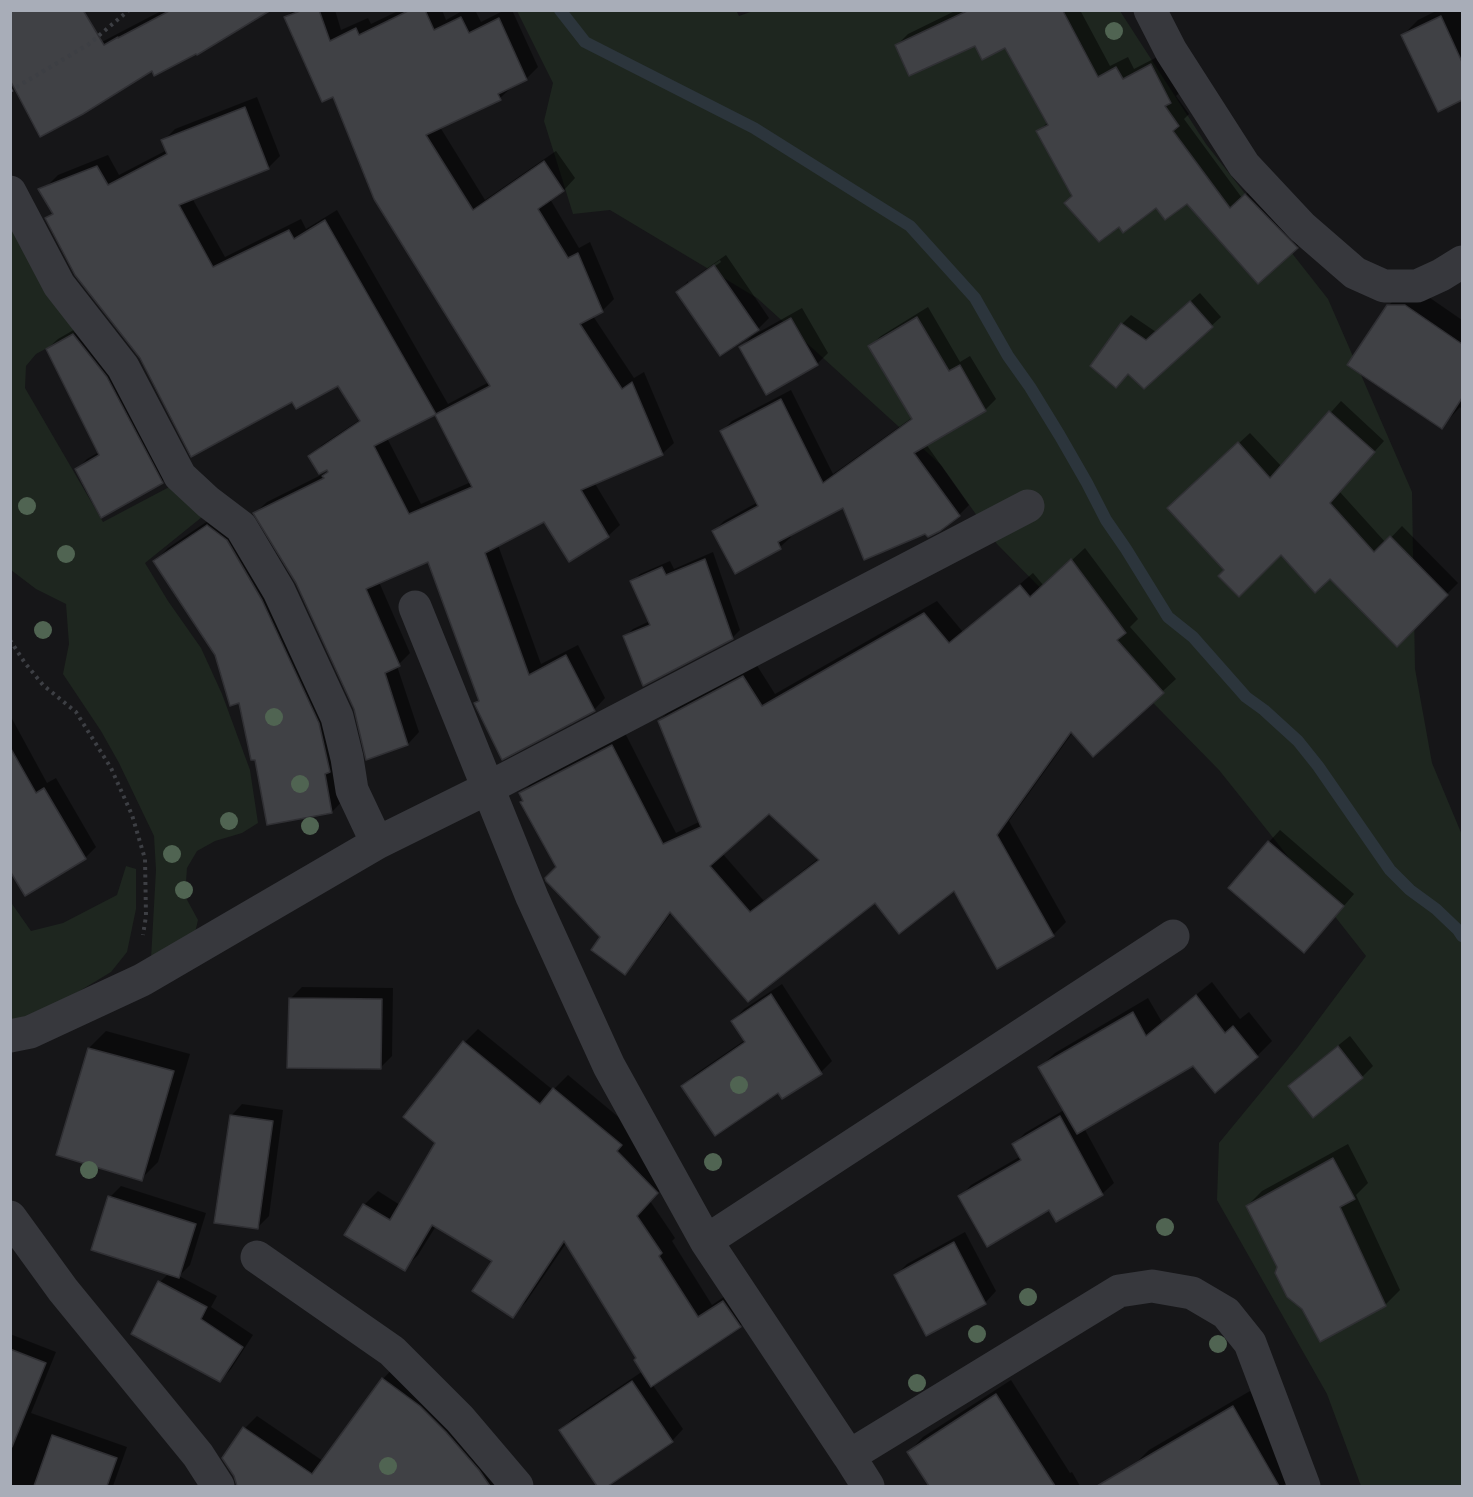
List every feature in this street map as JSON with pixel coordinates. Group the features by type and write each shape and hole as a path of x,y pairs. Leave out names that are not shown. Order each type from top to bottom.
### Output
{"street":[{"path":"1150,10 1171,51 1244,165 1302,227 1355,273 1384,286 1416,285 1441,275 1462,262"},
{"path":"10,192 59,285 123,368 180,476 208,502 241,526 279,591 338,717 352,790 377,843"},
{"path":"10,1036 30,1032 142,980 377,843 488,788 1028,506"},
{"path":"415,607 532,897 609,1066 706,1241 868,1486"},
{"path":"706,1241 1173,936"},
{"path":"10,1217 63,1290 198,1455 218,1486"},
{"path":"257,1257 392,1352 460,1419 517,1486"},
{"path":"849,1456 1119,1291 1152,1286 1192,1293 1226,1313 1250,1343 1304,1486"}],"path":[{"path":"10,91 89,44 129,10"},
{"path":"10,640 43,685 76,712 111,768 132,815 145,859 146,916 139,966 142,980"}],"shaded area":[{"path":"736,10 739,16 756,10 1120,11 1206,144 1328,299 1412,492 1415,669 1432,763 1462,835 1462,1486 1361,1486 1327,1394 1217,1200 1219,1143 1298,1047 1366,956 1219,770 997,544 941,465 757,298 610,210 573,214 544,121 553,83 517,11"},
{"path":"10,221 86,327 36,354 26,366 25,388 103,522 173,485 202,517 145,563 201,648 222,694 250,770 258,823 242,833 215,841 197,851 187,868 185,896 198,920 187,967 151,959 156,870 154,836 119,763 101,731 63,674 69,644 66,604 36,589 11,570"},
{"path":"126,866 136,869 136,909 127,952 111,972 10,1031 10,901 31,931 63,923 117,895"}],"building":[{"path":"10,10 83,10 104,45 171,10 271,10 197,55 154,76 152,71 83,114 40,137 10,80"},
{"path":"303,10 319,10 330,41 356,28 359,35 410,10 425,10 434,30 461,17 469,33 499,18 527,80 498,94 501,100 426,135 473,210 544,161 564,191 538,209 568,258 578,253 603,312 580,324 622,389 632,382 663,455 581,490 609,537 569,562 544,522 485,553 529,675 566,655 595,711 502,760 474,703 479,701 428,562 366,589 400,666 385,673 408,745 366,760 354,709 296,583 253,513 324,478 322,476 328,472 327,470 319,474 308,456 360,421 338,386 296,409 292,402 191,457 140,358 75,275 45,218 53,214 38,189 97,166 108,185 167,154 161,140 245,107 269,169 179,205 213,267 289,230 294,239 325,220 436,414 490,386 374,199 333,97 322,102 284,17","holes":["435,415 472,487 409,514 374,446"]},
{"path":"969,10 1063,11 1098,77 1116,67 1123,79 1151,64 1171,103 1165,106 1179,126 1173,131 1230,208 1245,194 1298,248 1258,284 1187,204 1165,220 1156,208 1123,233 1119,227 1099,242 1064,203 1072,196 1036,131 1048,125 1005,48 982,60 975,46 909,76 895,45"},
{"path":"1441,16 1462,62 1462,100 1438,112 1401,35"},
{"path":"714,265 759,330 720,356 676,292"},
{"path":"1190,301 1213,327 1144,389 1128,374 1116,388 1090,366 1121,323 1146,340"},
{"path":"1387,305 1405,305 1462,344 1462,398 1442,429 1347,365"},
{"path":"917,317 949,371 960,365 986,411 914,453 960,516 928,537 925,534 864,560 843,508 778,542 781,549 735,574 712,531 758,506 720,431 781,399 823,483 912,419 868,346"},
{"path":"791,318 818,365 766,395 739,347"},
{"path":"73,334 107,377 163,483 101,518 75,469 99,455 46,349"},
{"path":"1329,411 1375,452 1330,503 1374,552 1390,536 1448,595 1397,647 1330,579 1315,593 1281,555 1239,597 1218,576 1224,570 1167,508 1238,442 1270,478"},
{"path":"207,525 227,540 262,600 319,723 330,772 325,774 332,813 267,825 255,760 251,760 239,703 230,706 215,655 153,561"},
{"path":"705,559 733,639 643,686 623,636 650,625 630,581 662,567 666,575"},
{"path":"1071,559 1126,633 1117,640 1164,693 1093,757 1071,732 997,835 1054,936 997,969 954,891 899,934 875,903 748,1002 670,912 625,975 591,950 600,937 546,881 545,878 556,867 520,802 523,801 519,793 612,745 663,844 701,827 658,721 743,676 762,706 924,613 949,643 1020,585 1030,597","holes":["769,814 819,860 750,912 710,866"]},
{"path":"10,747 36,793 44,788 86,859 25,896 10,871"},
{"path":"1268,841 1344,906 1304,953 1228,888"},
{"path":"771,994 822,1074 782,1099 778,1093 715,1136 681,1086 745,1042 731,1021"},
{"path":"1196,995 1225,1033 1233,1026 1258,1057 1215,1093 1193,1066 1077,1134 1038,1067 1133,1012 1146,1036"},
{"path":"289,998 382,999 381,1069 287,1068"},
{"path":"463,1041 540,1104 553,1088 622,1145 617,1151 658,1193 637,1216 662,1253 659,1256 698,1317 723,1301 741,1327 651,1387 634,1360 636,1358 564,1241 513,1318 472,1291 492,1261 432,1225 405,1271 344,1235 363,1204 390,1220 435,1143 403,1117"},
{"path":"1338,1046 1363,1078 1313,1118 1288,1086"},
{"path":"88,1048 174,1071 142,1181 56,1155"},
{"path":"230,1115 273,1121 258,1229 214,1223"},
{"path":"1060,1116 1103,1195 1056,1222 1049,1210 987,1247 958,1196 1021,1160 1012,1144"},
{"path":"1333,1158 1355,1199 1340,1207 1386,1306 1320,1342 1302,1309 1287,1297 1275,1273 1277,1267 1246,1206"},
{"path":"108,1196 196,1224 179,1278 91,1250"},
{"path":"954,1242 986,1304 926,1336 894,1275"},
{"path":"158,1281 207,1307 201,1319 243,1347 220,1382 131,1334"},
{"path":"10,1349 46,1363 12,1447 10,1447"},
{"path":"382,1378 420,1406 446,1432 490,1486 237,1486 234,1476 222,1458 243,1427 312,1474"},
{"path":"632,1381 673,1442 608,1486 597,1486 559,1430"},
{"path":"996,1394 1055,1486 929,1486 907,1452"},
{"path":"1233,1406 1279,1486 1097,1486"},
{"path":"52,1435 117,1458 107,1486 34,1486"}],"waterway":[{"path":"560,10 585,42 754,128 910,226 975,298 1008,356 1060,436 1106,520 1168,617 1193,637 1246,697 1298,741 1390,870 1410,890 1436,909 1462,936"}]}
